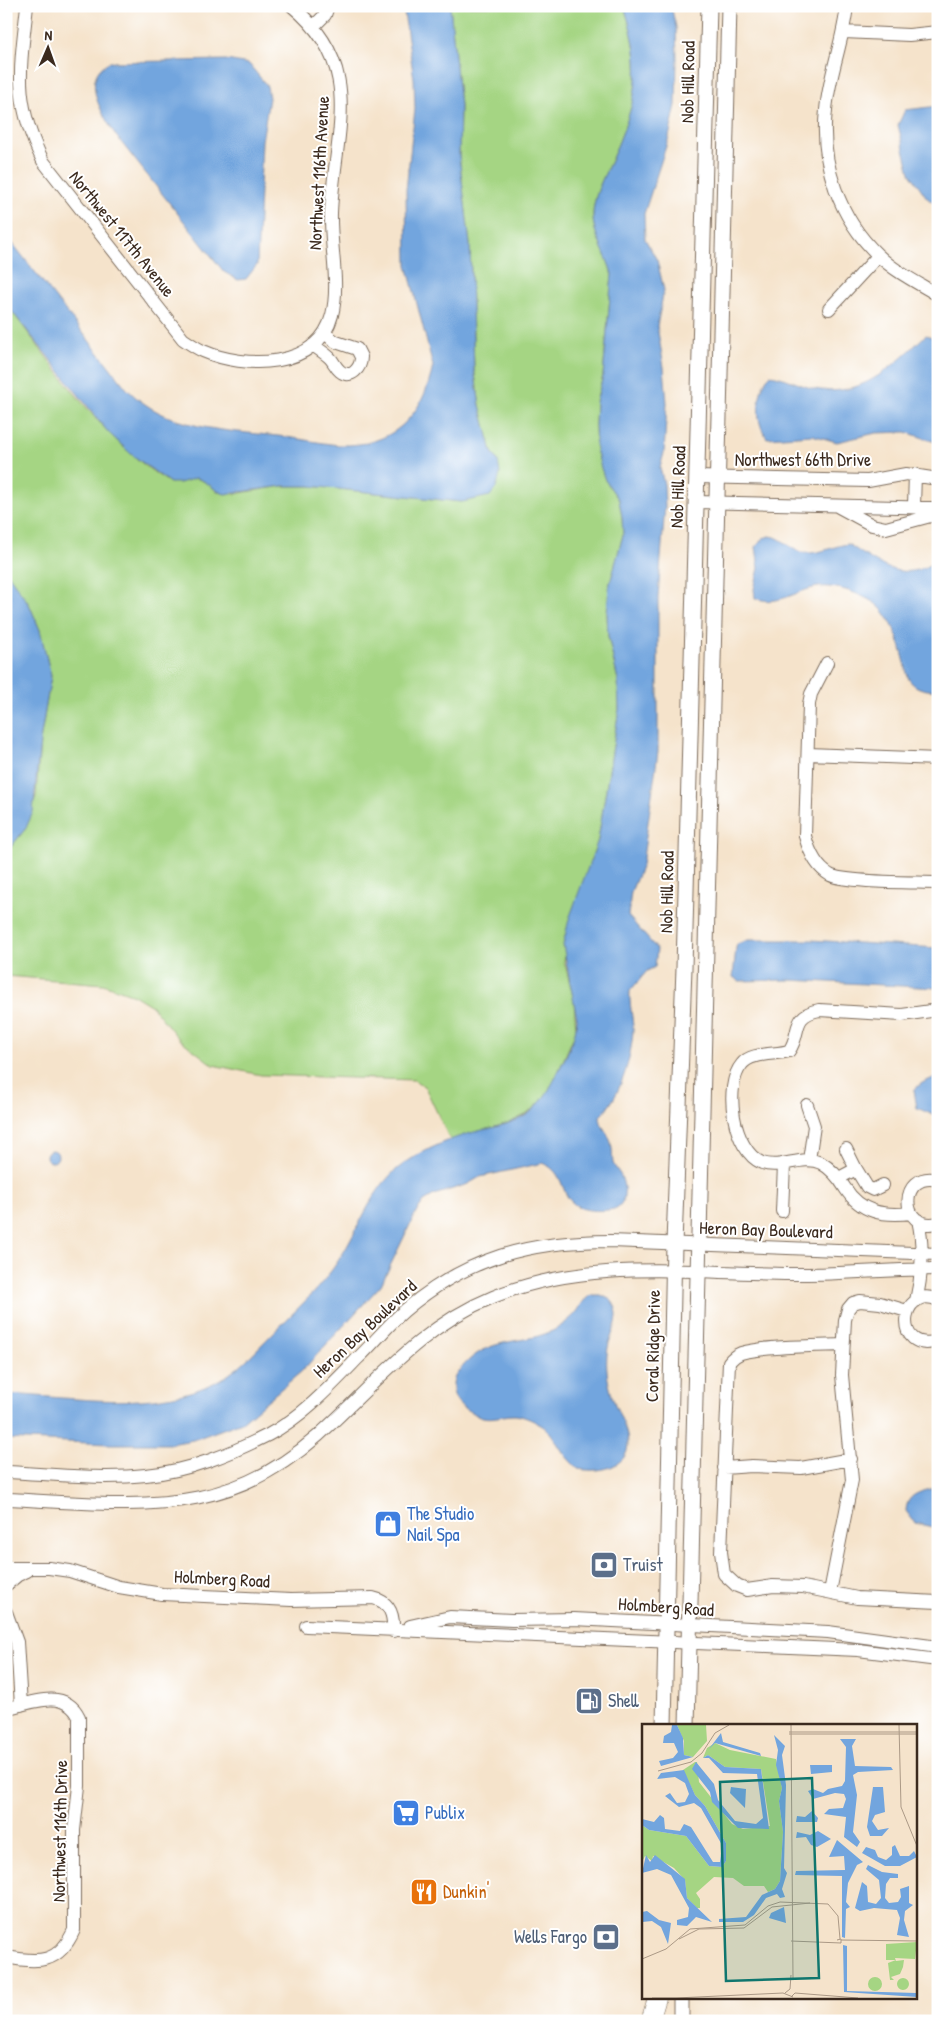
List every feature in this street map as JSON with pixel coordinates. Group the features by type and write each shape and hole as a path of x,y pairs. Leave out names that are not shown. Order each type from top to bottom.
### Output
{"highway":[{"path":"650,2021 656,2000"}],"main road":[{"name":"Nob Hill Road","path":"684,968 709,6"},
{"path":"687,1724 729,6"},
{"name":"Coral Ridge Drive","path":"664,1724 674,1244 684,968"},
{"path":"656,2021 657,2000"},
{"path":"681,2000 681,2021"}],"street":[{"name":"Northwest 117th Avenue","path":"27,6 20,76 22,105 30,134 43,161 61,186 183,339 202,350 222,357 270,362 287,359 307,350 319,339"},
{"name":"Northwest 116th Avenue","path":"292,6 313,27 335,62 341,86 342,110 333,174 331,216 335,296 332,316 319,339"},
{"path":"313,27 325,15 328,6"},
{"path":"847,6 844,32 826,110 825,135 828,165 835,190 848,215 878,256 938,295"},
{"path":"844,32 909,35 938,32"},
{"path":"829,308 878,256"},
{"path":"914,506 915,474"},
{"name":"Northwest 66th Drive","path":"697,477 835,482 868,481 889,475 915,474 938,479"},
{"path":"834,505 835,482"},
{"path":"696,502 938,508"},
{"path":"834,505 872,525 886,528 938,514"},
{"path":"827,663 811,694 805,836 815,861 822,869 840,879 938,883"},
{"path":"808,754 938,759"},
{"path":"938,1010 902,1015 819,1010 809,1012 803,1016 796,1026 793,1045 789,1051 751,1057 742,1063 737,1072 733,1110 736,1127 750,1155 766,1164 784,1165 809,1160 822,1164 839,1178 860,1206 873,1212 915,1217 929,1224 938,1223"},
{"path":"807,1105 814,1126 809,1160"},
{"path":"846,1149 868,1187 873,1190 883,1186"},
{"path":"782,1211 784,1165"},
{"path":"839,1178 856,1169"},
{"path":"916,1301 921,1253 915,1217 908,1199 913,1186 925,1179 938,1180"},
{"name":"Heron Bay Boulevard","path":"6,1472 111,1477 147,1475 204,1463 270,1434 304,1410 333,1384 404,1311 444,1280 480,1263 521,1249 568,1241 938,1254"},
{"path":"6,1499 163,1504 224,1492 254,1480 288,1461 311,1444 401,1356 426,1335 463,1311 493,1296 572,1275 611,1271 795,1274 920,1269 938,1270"},
{"path":"938,1300 928,1298 916,1301 907,1311 906,1327 915,1340 930,1344 938,1341"},
{"path":"830,1592 839,1537 849,1498 851,1459 844,1407 843,1346 848,1309 853,1303 860,1301 880,1303 907,1311"},
{"path":"843,1346 756,1351 740,1353 732,1358 728,1372 721,1565 730,1581 747,1590 789,1586 857,1598 938,1602"},
{"path":"724,1468 752,1466 802,1468 851,1459"},
{"name":"Holmberg Road","path":"6,1568 29,1570 49,1568 70,1571 119,1587 162,1594 291,1600 373,1598 380,1600 390,1607 394,1620 393,1631"},
{"name":"Holmberg Road","path":"6,1585 18,1575 29,1570"},
{"path":"6,1612 17,1642 12,1663 21,1705"},
{"name":"Holmberg Road","path":"393,1631 450,1617 520,1620 574,1618 689,1626 828,1632 938,1647"},
{"path":"306,1626 393,1631"},
{"name":"Holmberg Road","path":"393,1631 427,1630 666,1643 858,1650 938,1660"},
{"name":"Northwest 116th Drive","path":"6,1709 59,1699 74,1707 79,1717 79,1786 74,1830 76,1912 74,1930 69,1943 59,1953 46,1960 33,1962 6,1957"}],"green space":[{"path":"450,6 624,6 635,50 636,85 627,120 599,188 593,209 595,231 612,274 603,376 596,402 596,449 605,480 619,500 623,535 609,587 607,614 608,636 618,680 619,709 598,840 564,960 574,1000 576,1031 553,1084 541,1102 527,1114 509,1123 450,1140 425,1087 414,1080 261,1075 213,1065 178,1038 152,1006 134,995 103,984 6,976 6,853 26,828 36,796 40,741 51,676 40,630 29,604 6,571 6,304 61,377 101,424 146,466 170,483 196,478 210,484 217,492 234,494 283,486 310,486 461,502 498,461 492,452 480,405 474,369 470,244 459,156 460,106"}],"water":[{"path":"403,6 450,6 460,106 459,156 470,244 474,369 480,405 492,452 498,461 500,474 496,488 490,496 462,502 310,486 283,486 225,494 196,478 180,483 170,483 131,454 108,432 6,304 6,235 127,389 143,403 160,413 197,426 339,445 375,441 389,434 413,414 422,400 433,366 407,265 406,190 415,109 414,79"},
{"path":"624,6 671,6 676,27 677,58 676,105 669,137 644,214 645,239 657,260 664,290 657,326 664,367 667,403 664,453 660,468 664,484 665,506 658,597 658,752 642,865 631,892 628,916 657,949 655,967 647,971 630,991 633,1030 630,1052 619,1088 600,1116 601,1123 611,1143 613,1163 623,1182 623,1199 618,1207 613,1209 588,1210 580,1208 567,1197 556,1173 543,1163 480,1177 468,1184 434,1195 424,1201 416,1212 381,1285 302,1371 242,1422 193,1440 170,1444 108,1444 6,1439 6,1394 86,1400 142,1400 169,1397 194,1391 226,1376 240,1366 325,1279 347,1247 379,1189 397,1169 439,1144 467,1134 506,1124 528,1114 547,1093 569,1050 577,1019 563,945 569,919 598,840 619,709 618,680 608,636 607,614 609,587 623,535 622,517 619,500 605,480 601,468 596,449 595,425 596,402 603,376 612,274 595,231 593,209 602,181 627,120 636,85 635,50"},
{"path":"226,60 249,64 267,86 269,98 262,141 257,265 246,279 238,280 224,272 117,137 100,108 94,87 96,77 101,69 110,62"},
{"path":"938,106 938,206 927,198 910,173 898,125 905,110"},
{"path":"926,335 938,339 938,443 906,432 876,433 837,442 812,435 767,438 760,423 759,404 761,391 770,375 821,390 852,388 880,375"},
{"path":"770,536 805,553 848,544 880,564 901,571 913,571 938,560 938,691 919,688 910,681 901,647 890,621 880,607 873,602 847,590 832,587 818,587 780,599 764,600 755,598 754,589 759,568 756,547 763,538"},
{"path":"6,571 29,604 40,630 51,676 40,741 33,812 26,828 6,853"},
{"path":"748,940 811,940 938,948 938,988 790,980 739,981 733,977 736,948 737,944"},
{"path":"938,1076 938,1117 917,1108 914,1090 922,1083"},
{"path":"50,1150 54,1150 58,1156 54,1162 50,1162 46,1158 46,1154"},
{"path":"592,1295 601,1295 611,1300 615,1305 617,1316 609,1343 607,1373 612,1396 623,1423 628,1442 623,1458 615,1465 592,1470 578,1469 564,1454 549,1432 534,1421 514,1415 486,1418 467,1410 456,1400 453,1385 458,1373 473,1356 494,1345 553,1331 573,1316 584,1301"},
{"path":"938,1487 938,1528 915,1523 906,1511 909,1500 916,1494"}],"place":[{"name":"The Studio Nail Spa","path":"388,1524"},
{"name":"Truist","path":"604,1565"},
{"name":"Shell","path":"589,1701"},
{"name":"Publix","path":"406,1813"},
{"name":"Dunkin'","path":"424,1892"},
{"name":"Wells Fargo","path":"606,1937"}]}
